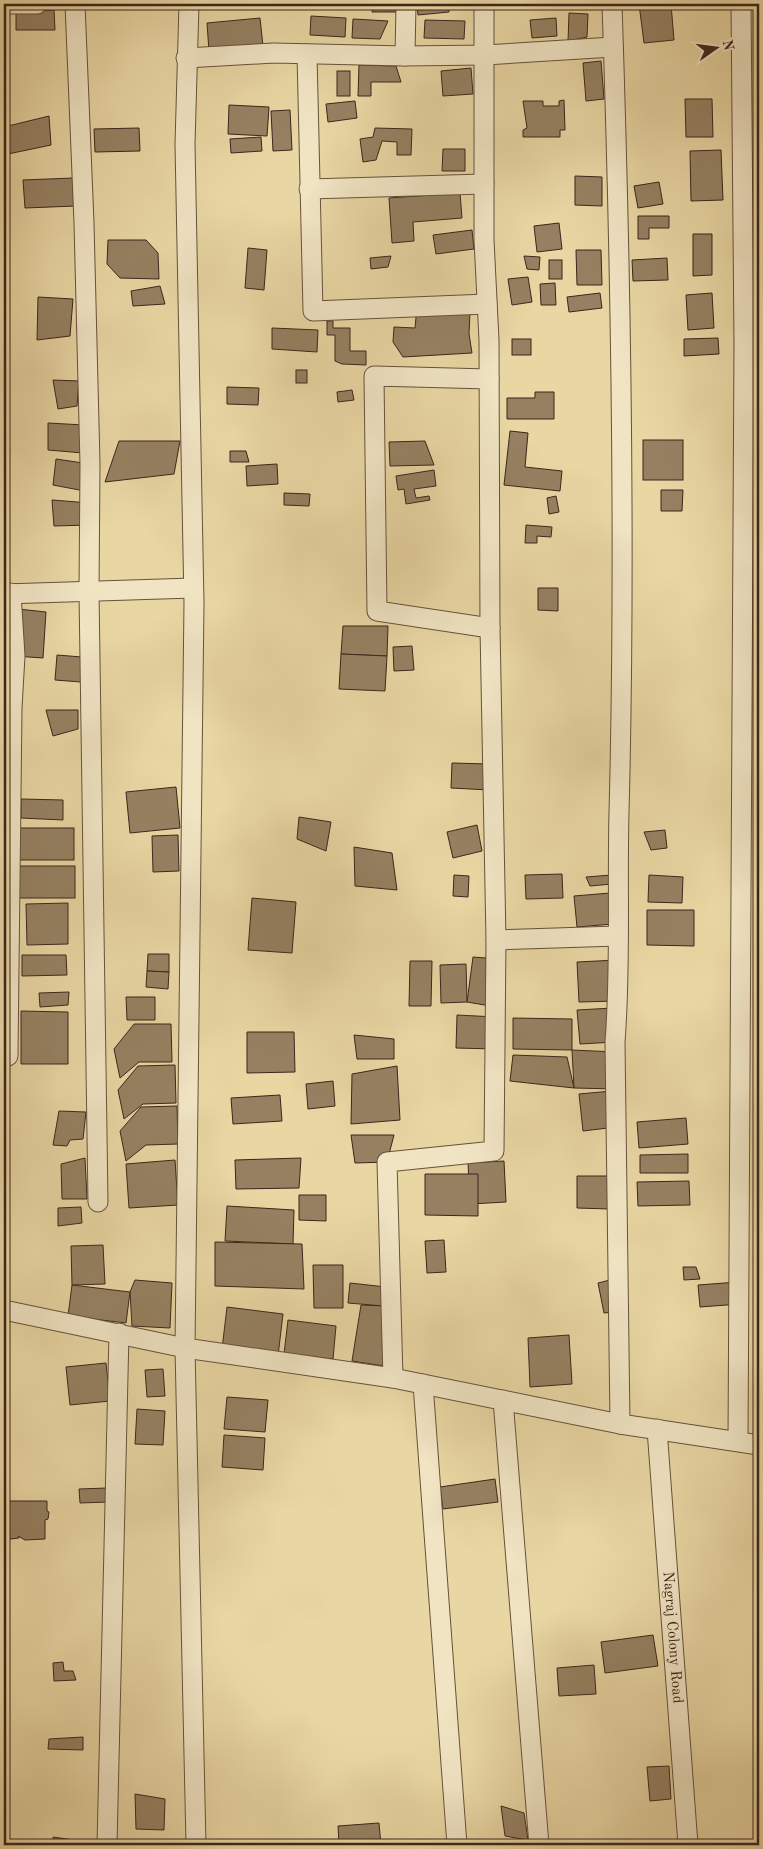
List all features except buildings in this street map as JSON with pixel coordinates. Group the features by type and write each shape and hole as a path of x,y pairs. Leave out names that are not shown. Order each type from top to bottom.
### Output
{"street":[{"path":"4,8 37,4"},
{"path":"75,4 84,223 90,464 89,592 98,1202"},
{"path":"189,4 185,144 193,588 185,1348 196,1845"},
{"path":"405,56 406,4"},
{"path":"393,1378 387,1162 494,1151 496,940 490,628 489,379 484,184 484,4"},
{"path":"612,4 624,623 616,1127 620,1424"},
{"path":"738,1442 744,344 741,4"},
{"path":"186,58 274,53 405,56 485,55 614,47"},
{"path":"307,54 309,189 314,311 487,304"},
{"path":"309,189 484,184"},
{"path":"489,379 374,376 377,611 490,628"},
{"path":"8,1056 12,708 15,656 7,594 193,588"},
{"path":"496,940 618,936"},
{"path":"4,1310 185,1348 393,1378 620,1424 759,1445"},
{"path":"107,1845 119,1333"},
{"path":"423,1384 457,1845"},
{"path":"503,1400 539,1845"},
{"name":"Nagraj Colony Road","path":"657,1429 688,1845"}]}
